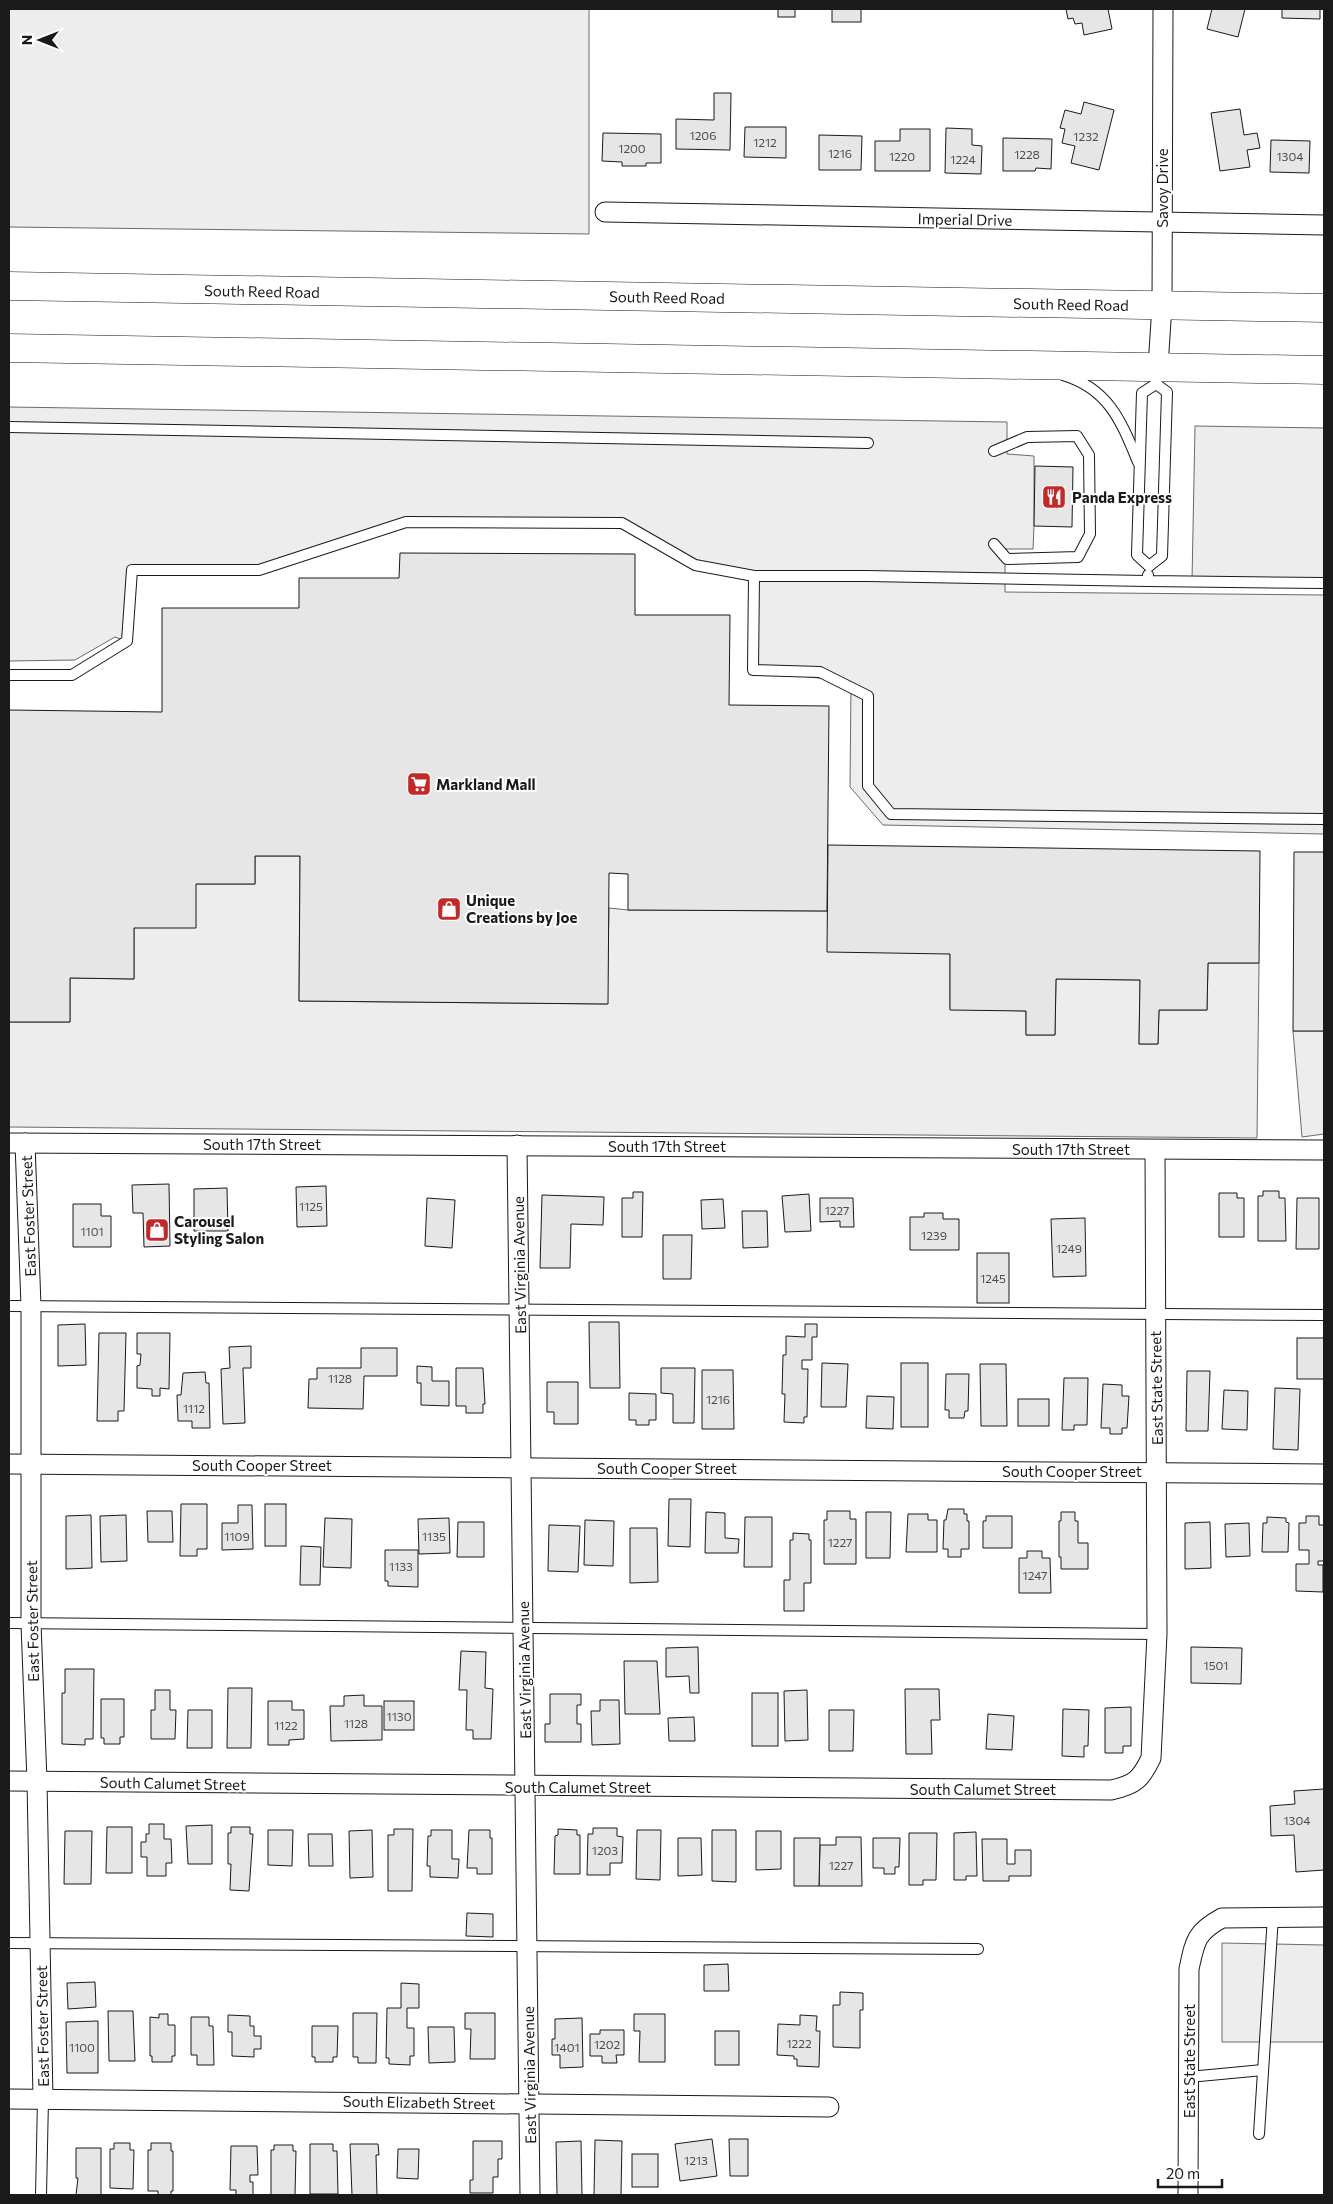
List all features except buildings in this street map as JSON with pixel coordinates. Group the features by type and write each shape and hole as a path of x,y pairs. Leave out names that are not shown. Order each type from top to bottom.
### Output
{"main road":[{"name":"South Reed Road","path":"9,286 1324,308"},
{"path":"9,348 1028,365 1157,375 1324,370"}],"street":[{"name":"Savoy Drive","path":"1157,375 1162,306 1164,9"},
{"name":"Imperial Drive","path":"605,212 1324,225"},
{"name":"South 17th Street","path":"17,1143 1324,1150"},
{"name":"East Foster Street","path":"17,1143 30,1306 32,1464 30,1624 37,1781 43,2099"},
{"name":"East Virginia Avenue","path":"517,1145 530,2195"},
{"name":"East State Street","path":"1143,1775 1151,1758 1157,1634 1155,1150"},
{"name":"South Cooper Street","path":"9,1464 1324,1474"},
{"name":"South Calumet Street","path":"9,1781 1111,1790 1128,1786 1143,1775"},
{"name":"East State Street","path":"1188,2195 1189,1969 1195,1940 1209,1925 1222,1918 1272,1916"},
{"path":"1272,1916 1324,1917"},
{"name":"South Elizabeth Street","path":"9,2099 829,2107"}],"lane":[{"path":"1028,365 1074,379 1098,393 1117,416 1140,467"},
{"path":"1148,581 1149,566 1162,556 1167,392 1157,375 1142,393 1137,555 1149,566"},
{"path":"9,427 868,442"},
{"path":"994,451 1027,437 1076,436 1089,455 1090,534 1078,557 1007,559 994,544"},
{"path":"9,675 72,675 127,641 132,570 259,570 406,522 622,523 695,565 754,576 1324,582"},
{"path":"754,576 753,670 820,672 868,696 868,786 891,814 1324,819"},
{"path":"9,1306 1324,1315"},
{"path":"9,1623 1157,1634"},
{"path":"1259,2134 1272,1916"},
{"path":"9,1943 978,1950"},
{"path":"1189,2077 1263,2070"},
{"path":"42,2195 43,2099"}],"shaded area":[{"path":"9,9 589,9 589,234 9,227"},
{"path":"9,407 1007,422 1007,454 1034,456 1034,526 1033,549 1005,549 1005,592 1324,595 1324,834 883,825 850,787 851,682 753,670 754,576 695,565 622,523 406,522 259,570 132,571 127,641 115,637 75,660 9,661"},
{"path":"1195,426 1324,428 1324,583 1192,581"},
{"path":"255,856 300,856 299,1001 607,1004 609,908 628,910 827,911 950,954 950,1009 1026,1011 1026,1035 1055,1035 1056,979 1140,980 1139,1044 1158,1044 1159,1010 1207,1010 1208,963 1259,963 1257,1138 9,1127 9,1022 70,1022 70,978 134,979 134,928 196,884 255,884"},
{"path":"1293,1031 1324,1031 1324,1134 1302,1137"},
{"path":"1222,1943 1324,1945 1324,2042 1222,2042"}],"place":[{"name":"Panda Express","path":"1054,497"},
{"name":"Markland Mall","path":"419,784"},
{"name":"Unique Creations by Joe","path":"449,909"},
{"name":"Carousel Styling Salon","path":"157,1230"}]}
